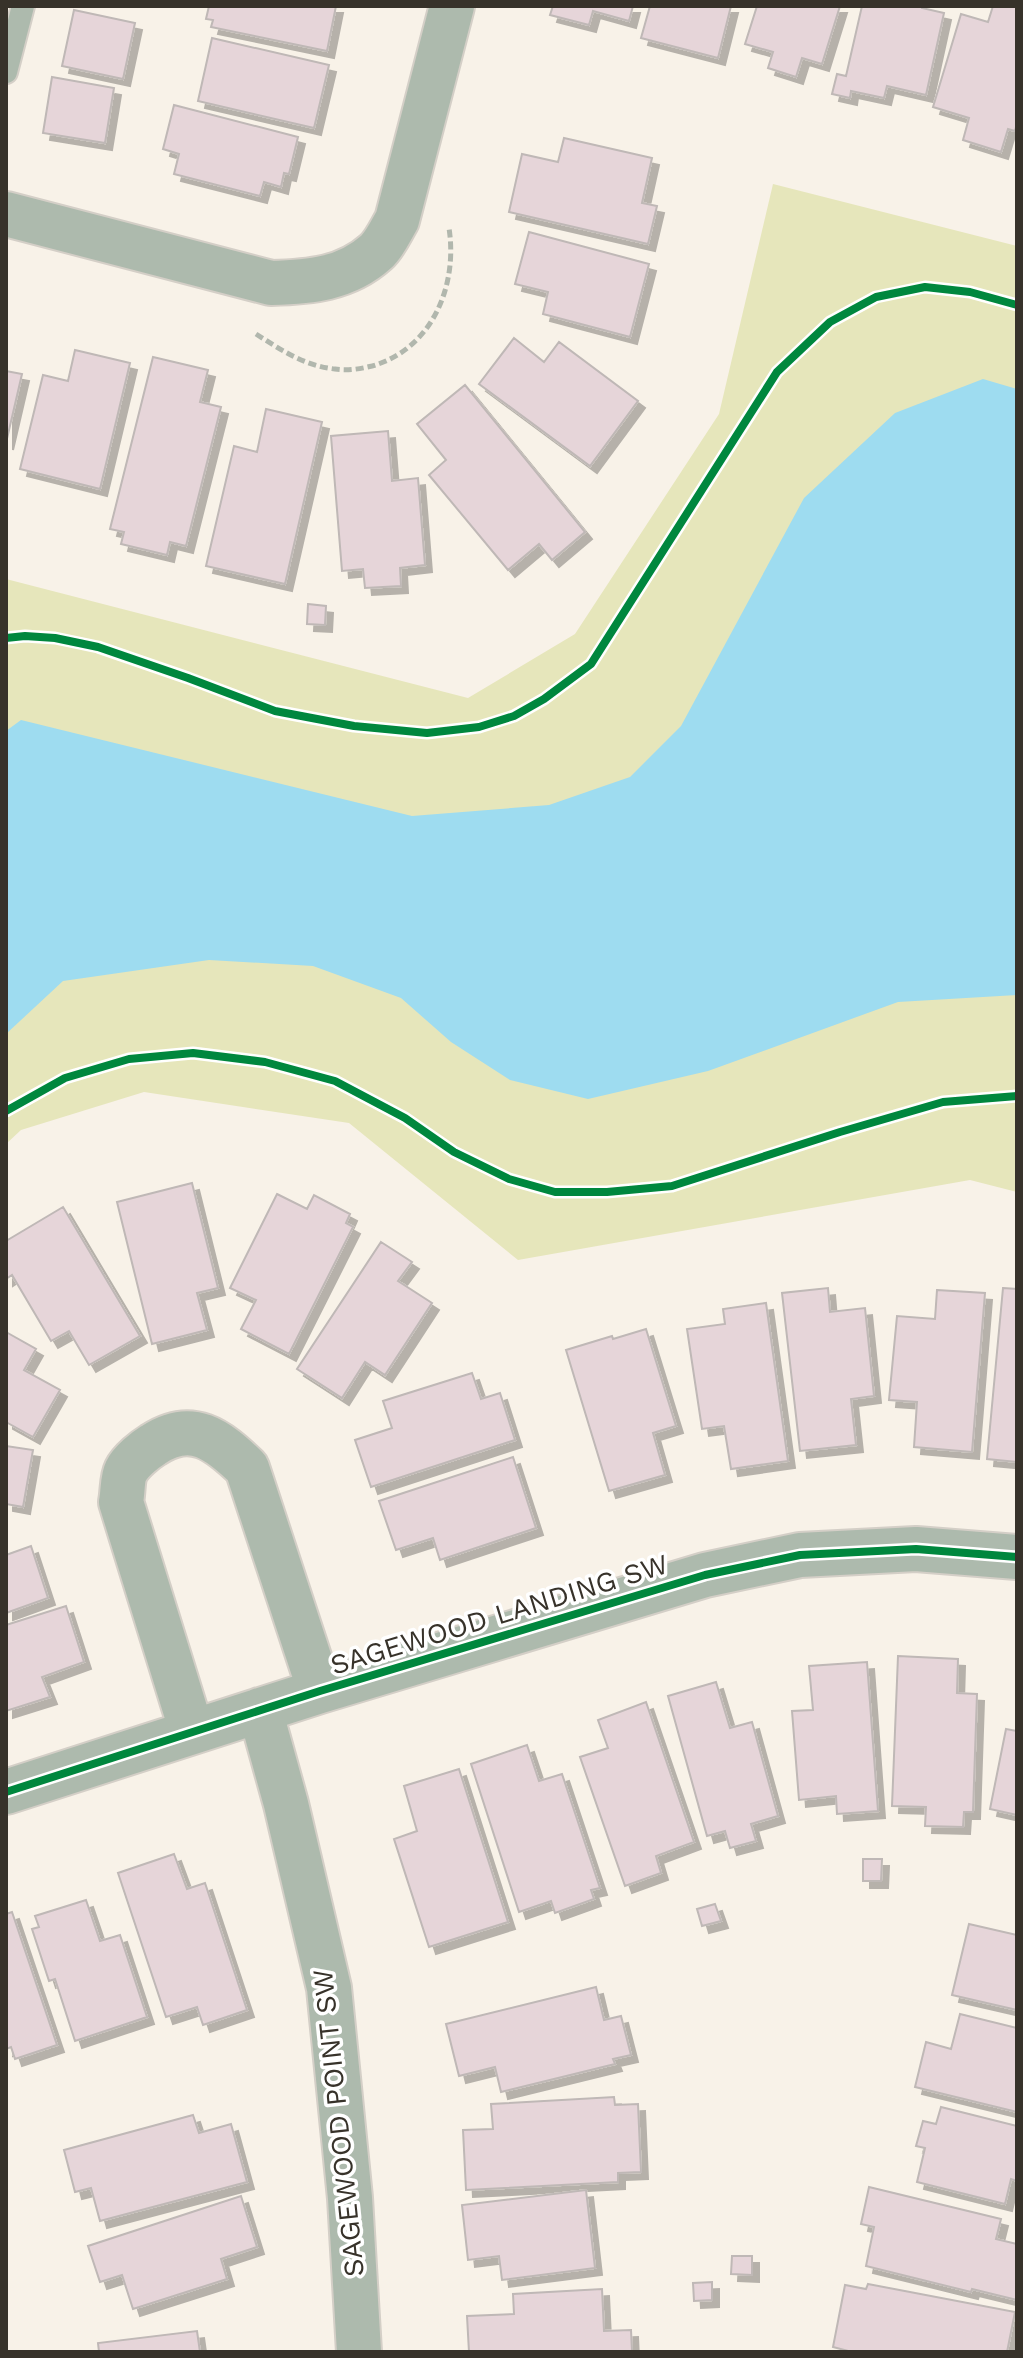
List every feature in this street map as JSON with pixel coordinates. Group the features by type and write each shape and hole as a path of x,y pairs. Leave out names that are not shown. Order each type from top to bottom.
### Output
{"street":[{"path":"6,214 271,283 308,282 344,273 378,250 397,220 452,6"},
{"name":"SAGEWOOD LANDING SW","path":"192,1732 121,1502 126,1471 146,1450 168,1435 193,1433 223,1446 247,1468 320,1691"},
{"name":"SAGEWOOD LANDING SW","path":"6,1792 320,1691 705,1575 800,1555 916,1549 1017,1557"},
{"name":"SAGEWOOD POINT SW","path":"260,1710 286,1804 329,1988 350,2198 359,2352"}],"lane":[{"path":"6,72 23,6"}],"green space":[{"path":"773,184 1017,246 1017,1192 970,1180 518,1260 349,1123 144,1092 21,1130 6,1144 6,579 468,698 575,634 719,414"}],"water":[{"path":"983,379 1017,389 1017,995 898,1002 708,1071 588,1099 510,1080 451,1042 401,998 313,966 209,960 63,981 6,1034 6,731 21,720 412,816 549,805 630,777 681,726 804,498 895,413"}],"building":[{"path":"209,6 336,6 327,51 211,27 213,20 206,19"},
{"path":"553,6 633,6 629,21 593,11 589,25 550,15"},
{"path":"650,6 731,6 718,58 641,38"},
{"path":"757,6 840,6 822,64 802,58 796,77 768,68 773,52 745,44"},
{"path":"862,6 922,6 944,13 926,95 887,86 884,98 851,91 850,98 832,94 837,74 846,76"},
{"path":"993,6 1017,6 1017,123 1015,131 1008,129 1001,152 963,140 969,118 933,107 961,14 988,22"},
{"path":"74,10 135,23 123,79 62,66"},
{"path":"212,38 329,65 314,128 198,101"},
{"path":"52,77 114,88 105,143 43,133"},
{"path":"174,105 298,137 289,174 284,173 281,187 264,182 260,196 174,174 179,154 163,149"},
{"path":"564,138 652,158 642,203 657,206 648,244 509,212 522,154 558,162"},
{"path":"529,232 649,264 630,337 543,314 548,292 515,284"},
{"path":"514,338 544,362 559,342 638,401 590,466 479,384"},
{"path":"75,350 130,363 100,489 20,469 43,375 68,381"},
{"path":"153,357 208,370 200,402 221,407 186,546 170,542 167,555 121,544 124,532 110,529"},
{"path":"6,371 22,374 6,443"},
{"path":"465,385 585,532 552,560 539,544 508,570 429,475 446,460 417,424"},
{"path":"266,409 322,422 285,584 206,566 234,446 257,452"},
{"path":"388,431 392,481 418,478 425,565 400,568 401,586 365,588 363,569 342,571 331,436"},
{"path":"308,604 326,606 325,625 307,624"},
{"path":"192,1183 218,1288 197,1293 207,1330 152,1344 117,1202"},
{"path":"277,1194 307,1209 314,1195 350,1214 346,1223 353,1227 289,1354 241,1329 256,1300 230,1288"},
{"path":"63,1207 140,1336 89,1365 69,1331 51,1341 12,1275 6,1279 6,1241"},
{"path":"381,1242 412,1262 398,1281 432,1303 385,1375 365,1362 342,1398 297,1369"},
{"path":"828,1288 830,1312 865,1308 874,1396 851,1399 856,1445 800,1451 782,1293"},
{"path":"1003,1288 1017,1289 1017,1462 987,1459"},
{"path":"937,1290 985,1293 972,1452 914,1447 917,1402 889,1400 897,1316 935,1319"},
{"path":"766,1303 788,1461 731,1469 724,1426 702,1429 687,1329 725,1324 723,1309"},
{"path":"646,1329 676,1426 653,1433 665,1475 609,1491 566,1350"},
{"path":"6,1332 36,1349 24,1370 60,1390 33,1437 6,1422"},
{"path":"472,1373 481,1399 500,1393 515,1440 371,1487 355,1440 392,1428 383,1401"},
{"path":"6,1446 33,1450 23,1507 6,1504"},
{"path":"513,1457 536,1528 440,1560 433,1538 396,1550 379,1501"},
{"path":"31,1546 48,1598 6,1613 6,1555"},
{"path":"66,1606 84,1662 42,1677 50,1697 6,1711 6,1625"},
{"path":"898,1656 958,1659 957,1693 977,1694 973,1812 964,1812 963,1827 925,1826 926,1807 892,1806"},
{"path":"867,1662 878,1811 837,1814 836,1796 799,1800 792,1711 813,1710 809,1666"},
{"path":"716,1682 730,1728 752,1722 778,1816 751,1824 756,1841 730,1848 725,1831 707,1836 668,1696"},
{"path":"646,1702 694,1842 656,1856 661,1873 625,1886 580,1757 608,1748 598,1720"},
{"path":"1006,1729 1017,1731 1017,1815 990,1809"},
{"path":"527,1745 539,1781 562,1774 600,1888 591,1890 594,1899 555,1913 551,1901 519,1912 471,1764"},
{"path":"459,1769 508,1922 429,1947 394,1839 417,1831 404,1786"},
{"path":"174,1854 187,1889 205,1883 247,2010 203,2025 197,2007 166,2017 118,1873"},
{"path":"863,1859 882,1859 881,1881 863,1881"},
{"path":"86,1900 100,1941 120,1935 147,2017 75,2041 55,1979 49,1981 32,1929 39,1927 35,1916"},
{"path":"715,1904 721,1921 702,1926 697,1909"},
{"path":"12,1912 57,2045 15,2059 11,2047 6,2049 6,1914"},
{"path":"969,1924 1017,1935 1017,2010 952,1995"},
{"path":"596,1987 604,2020 621,2016 631,2055 613,2059 615,2064 501,2092 495,2067 459,2076 446,2024"},
{"path":"960,2014 1017,2028 1017,2112 915,2087 926,2042 951,2049"},
{"path":"614,2097 615,2105 638,2104 641,2172 618,2173 618,2182 466,2190 463,2130 493,2129 491,2104"},
{"path":"941,2107 1017,2126 1017,2181 1011,2179 1005,2204 917,2182 925,2148 916,2146 923,2121 936,2124"},
{"path":"193,2115 199,2133 231,2124 247,2182 100,2221 91,2188 75,2192 64,2150"},
{"path":"869,2187 1001,2219 996,2239 1017,2244 1017,2300 866,2266 874,2227 861,2224"},
{"path":"586,2190 595,2268 502,2280 499,2256 468,2260 462,2205"},
{"path":"241,2196 257,2247 221,2259 227,2279 133,2309 122,2275 100,2282 88,2246"},
{"path":"732,2256 752,2256 752,2275 731,2274"},
{"path":"712,2282 712,2300 694,2301 693,2283"},
{"path":"868,2284 1015,2312 1007,2352 852,2352 833,2347 845,2285 866,2289"},
{"path":"602,2289 604,2331 631,2330 632,2352 469,2352 467,2316 514,2314 513,2294"},
{"path":"197,2331 200,2352 99,2352 98,2343"}],"cycle path":[{"path":"6,638 55,638 98,647 275,711 354,726 427,733 479,727 514,716 544,699 591,664 777,372 830,322 876,297 925,287 970,292 1017,305"},
{"path":"6,1111 65,1078 129,1059 193,1053 265,1062 335,1081 405,1118 454,1152 509,1179 555,1192 607,1192 672,1186 943,1102 1017,1096"},
{"path":"6,1792 320,1691 705,1575 800,1555 916,1549 1017,1557"}]}
